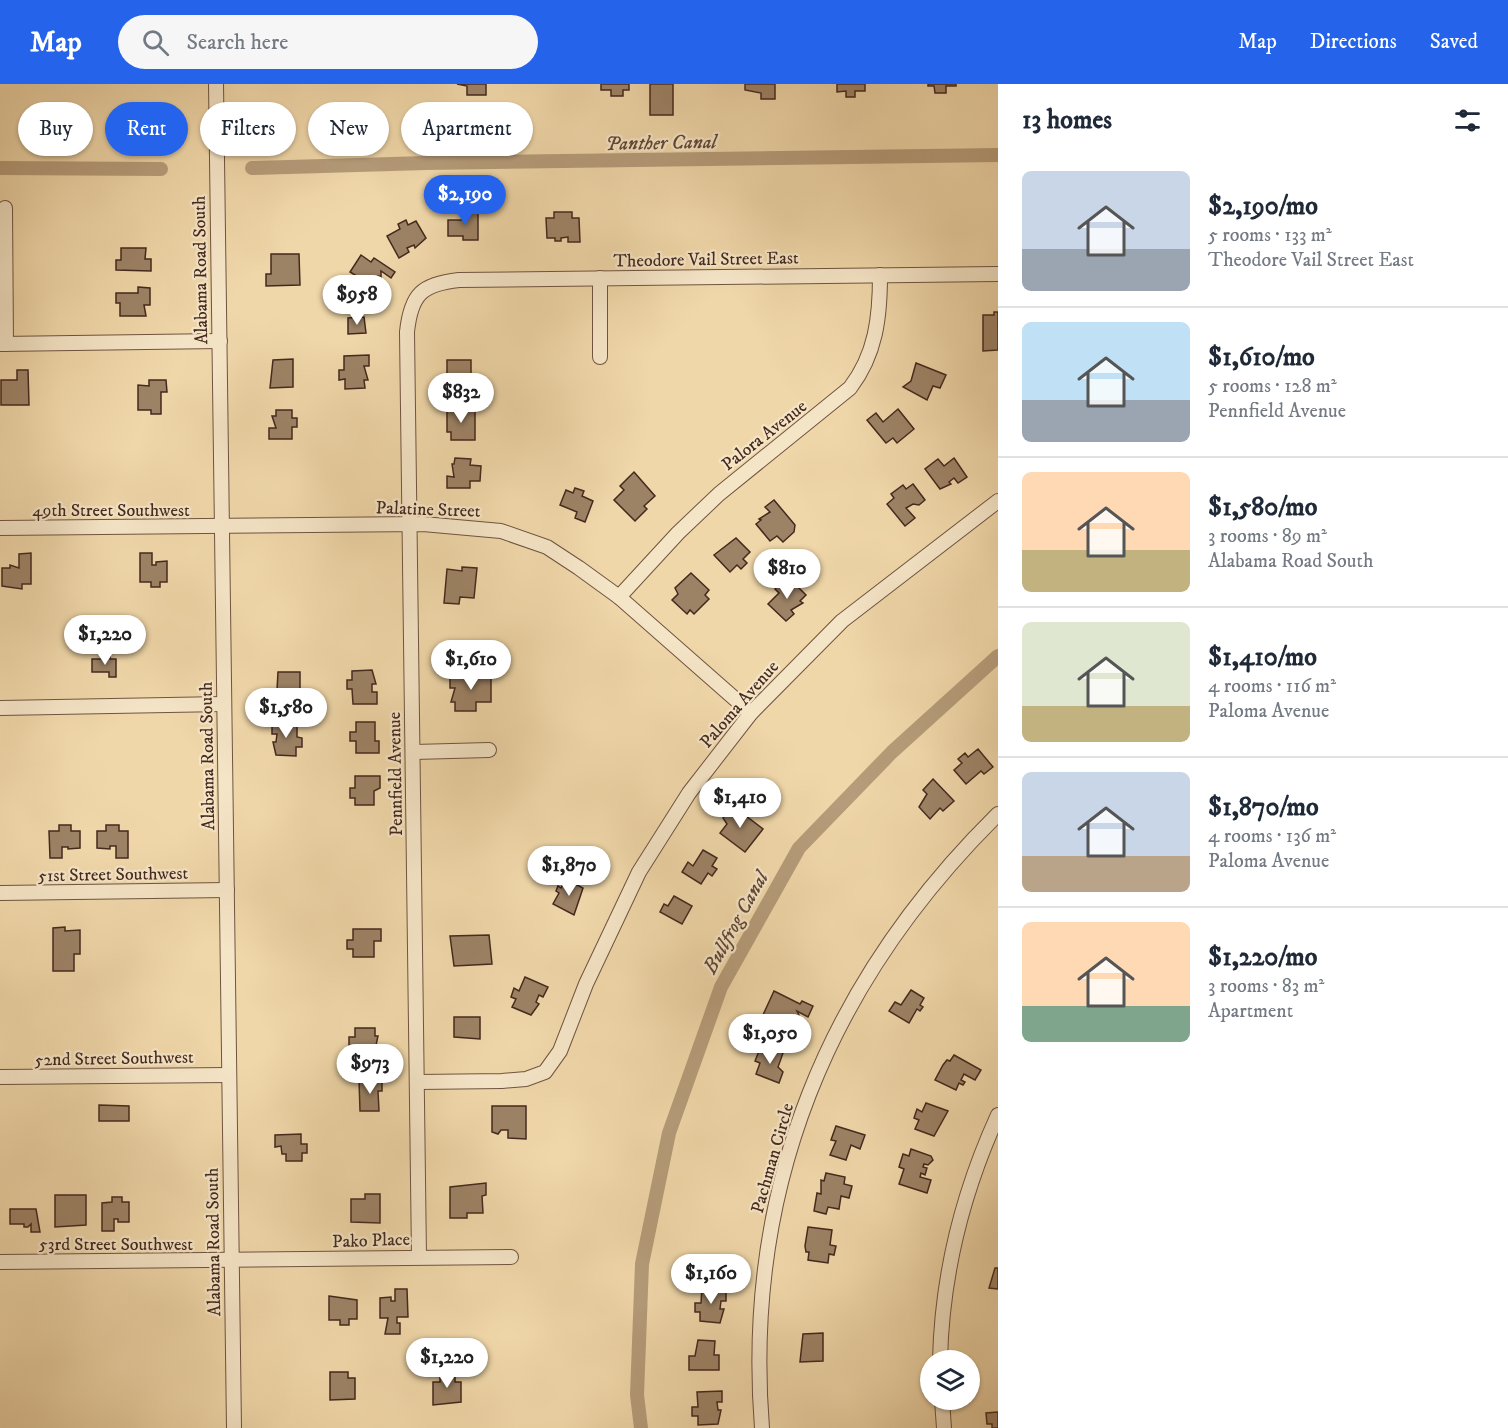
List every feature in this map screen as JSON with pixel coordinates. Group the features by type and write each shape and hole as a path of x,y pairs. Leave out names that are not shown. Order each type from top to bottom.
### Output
{"street":[{"name":"Alabama Road South","path":"216,84 234,1428"},
{"path":"5,208 3,344 220,341"},
{"name":"Theodore Vail Street East","path":"418,294 431,285 459,280 998,274"},
{"name":"Palora Avenue","path":"619,597 678,533 726,488 850,388 860,376 877,332 880,275"},
{"path":"600,278 600,357"},
{"name":"Pennfield Avenue","path":"418,294 409,311 406,332 414,752 419,1257"},
{"name":"Paloma Avenue","path":"418,1082 526,1079 545,1072 560,1051 586,984 639,872 689,793 751,713 842,621 998,501"},
{"name":"Palatine Street","path":"222,527 410,525 478,527 523,537 547,547 619,597 751,713"},
{"name":"49th Street Southwest","path":"0,528 222,527"},
{"path":"0,708 224,704"},
{"path":"414,752 489,750"},
{"name":"Pachman Circle","path":"762,1428 759,1390 761,1298 781,1181 799,1122 842,1021 881,954 937,878 998,814"},
{"name":"51st Street Southwest","path":"0,894 227,890"},
{"name":"52nd Street Southwest","path":"0,1077 229,1075"},
{"path":"941,1350 945,1291 952,1248 966,1195 998,1115"},
{"name":"Pako Place","path":"232,1261 512,1257"},
{"name":"53rd Street Southwest","path":"0,1262 232,1261"},
{"path":"943,1410 944,1428"}],"building":[{"path":"457,84 486,84 486,95 467,95 467,86"},
{"path":"601,84 629,84 629,90 623,90 623,96 611,96 611,90 601,90"},
{"path":"650,84 673,84 673,115 650,115"},
{"path":"745,84 775,84 775,99 761,99 761,93 745,90"},
{"path":"837,84 865,84 865,91 855,91 855,97 846,97 846,91 837,92"},
{"path":"928,84 956,84 956,86 946,86 946,93 935,93 934,86 928,86"},
{"path":"464,210 478,210 478,240 463,240 463,236 448,236 448,220 464,220"},
{"path":"554,212 572,212 572,218 579,218 580,242 568,242 568,237 561,238 561,241 547,238 546,218 554,218"},
{"path":"406,220 408,225 416,221 426,238 415,248 414,245 407,248 409,252 399,258 387,236 400,229 398,224"},
{"path":"121,248 146,248 145,259 151,259 151,271 116,270 116,260 121,260"},
{"path":"271,254 299,254 300,285 266,286 266,274 271,274"},
{"path":"361,255 371,262 374,258 395,272 391,278 381,271 381,277 378,276 369,289 358,282 360,278 350,272"},
{"path":"138,287 150,288 150,305 144,305 146,316 120,316 120,303 116,303 116,293 138,293"},
{"path":"994,312 998,312 998,350 983,351 983,315 994,315"},
{"path":"364,317 366,333 348,334 348,318"},
{"path":"369,355 369,366 364,366 368,380 364,380 365,388 345,389 345,379 339,380 339,370 344,370 344,356"},
{"path":"293,359 293,387 270,388 273,360"},
{"path":"447,360 471,360 471,394 441,396 441,383 450,383 450,375 447,375"},
{"path":"916,363 946,375 940,388 933,386 927,400 903,387 911,381"},
{"path":"17,370 28,370 29,405 1,405 1,380 17,380"},
{"path":"149,380 166,380 167,392 161,392 161,414 151,414 151,410 138,410 138,385 149,386"},
{"path":"447,409 475,409 475,440 451,440 451,432 447,432"},
{"path":"898,409 914,429 897,443 893,438 886,443 867,420 876,413 883,422"},
{"path":"276,410 292,410 292,418 297,418 297,427 292,427 292,439 269,439 269,428 276,428 272,416 276,416"},
{"path":"455,458 471,459 470,465 481,466 480,481 470,481 470,488 447,488 447,476 454,477 452,464"},
{"path":"954,458 967,477 958,483 954,478 949,482 951,484 940,489 925,469 938,459 944,466"},
{"path":"634,472 655,496 644,506 647,509 635,521 614,500 624,490 620,486"},
{"path":"913,484 925,500 919,505 913,504 906,508 915,518 905,526 887,504 894,498 891,494 903,485 906,489"},
{"path":"575,488 584,491 582,496 593,501 585,522 575,518 577,512 560,505 566,490 573,493"},
{"path":"774,500 795,525 794,532 783,542 777,536 770,541 756,524 761,520 759,519 770,512 765,507"},
{"path":"736,538 750,552 743,559 747,563 741,569 737,565 730,572 714,555"},
{"path":"31,553 31,584 22,584 22,589 2,586 2,568 10,568 10,565 19,568 19,554"},
{"path":"140,553 152,553 152,565 156,565 156,562 167,561 167,582 160,582 160,587 151,587 151,582 140,582"},
{"path":"462,567 477,568 474,598 460,597 459,604 444,603 447,569 462,571"},
{"path":"691,573 709,590 705,595 709,599 694,614 690,610 687,614 672,600 678,594 675,588"},
{"path":"792,581 806,595 800,601 803,603 791,610 794,614 786,621 768,604 779,593 775,589 782,583 786,587"},
{"path":"103,654 110,654 110,659 116,659 116,677 109,677 109,672 92,672 92,659 103,659"},
{"path":"475,669 487,669 487,675 491,675 491,702 476,702 476,711 455,711 455,702 451,702 455,688 450,688 450,677 475,677"},
{"path":"372,670 376,684 372,684 372,692 377,692 377,704 353,704 352,689 347,689 347,680 352,680 352,671"},
{"path":"278,672 300,672 300,702 267,702 267,690 277,690"},
{"path":"272,722 297,723 297,737 302,738 302,747 296,747 296,756 276,755 273,742 276,742 277,734 272,734"},
{"path":"356,722 375,722 375,741 379,741 379,753 356,753 356,741 350,741 350,732 356,732"},
{"path":"978,749 993,767 984,774 981,771 966,784 954,770 962,763 958,759 965,753 968,757"},
{"path":"355,776 380,776 380,788 374,791 374,805 355,805 355,798 350,798 350,788 355,788"},
{"path":"933,779 954,801 943,811 940,808 930,819 919,807 927,794 923,790"},
{"path":"733,806 763,829 745,852 720,833 727,824 723,818"},
{"path":"59,825 71,825 71,831 80,831 80,848 62,847 62,858 50,858 49,831 59,831"},
{"path":"106,825 119,825 119,831 128,831 128,858 116,858 116,846 110,846 110,849 97,848 97,831 106,831"},
{"path":"703,850 717,858 712,866 717,869 712,876 708,873 701,884 682,872 688,862 693,866"},
{"path":"566,879 583,888 574,915 553,904 559,893 556,891 558,886 561,888"},
{"path":"674,896 692,906 682,924 660,912 664,904 668,906"},
{"path":"65,927 65,931 80,930 80,954 74,954 74,971 53,971 53,928"},
{"path":"353,929 381,929 381,941 374,941 374,957 353,957 353,949 347,949 347,940 353,940"},
{"path":"489,935 492,964 454,966 450,936"},
{"path":"525,977 548,987 543,997 539,995 536,1002 539,1004 531,1015 512,1007 516,999 511,997 514,988 519,991"},
{"path":"911,990 924,998 920,1005 923,1007 920,1011 917,1009 909,1023 889,1011 895,1002 901,1005"},
{"path":"774,991 800,1004 802,1001 813,1006 808,1017 797,1011 799,1015 797,1020 793,1018 789,1027 763,1015"},
{"path":"454,1017 480,1017 480,1039 454,1037"},
{"path":"355,1028 375,1028 375,1036 378,1036 375,1050 379,1050 379,1061 355,1061 355,1047 349,1047 349,1037 355,1037"},
{"path":"767,1047 783,1053 778,1067 783,1072 779,1083 756,1074 760,1063 755,1061 759,1051 764,1053"},
{"path":"954,1055 981,1070 975,1080 964,1074 961,1080 965,1082 963,1085 959,1083 956,1090 935,1080 943,1065"},
{"path":"382,1079 382,1091 378,1091 379,1111 360,1111 359,1080"},
{"path":"926,1103 948,1111 934,1136 915,1129 919,1120 914,1118 917,1109 922,1112"},
{"path":"99,1105 129,1106 129,1121 99,1121"},
{"path":"492,1106 526,1106 526,1139 508,1138 508,1130 501,1130 498,1134 492,1132"},
{"path":"836,1126 865,1135 860,1149 851,1145 846,1160 830,1155 836,1141 831,1140"},
{"path":"301,1134 301,1144 307,1144 307,1153 302,1153 302,1161 286,1161 286,1154 282,1154 281,1146 275,1147 275,1135"},
{"path":"911,1149 931,1156 933,1160 928,1165 924,1164 923,1167 927,1168 925,1175 921,1173 920,1177 931,1180 927,1193 899,1184 904,1169 899,1167 903,1154 909,1156"},
{"path":"826,1173 845,1177 844,1184 852,1186 849,1198 841,1196 839,1209 828,1207 826,1214 814,1211 817,1193 821,1194 821,1180 824,1181"},
{"path":"486,1183 486,1195 482,1196 483,1213 467,1213 467,1218 450,1218 450,1187"},
{"path":"365,1194 380,1194 380,1223 351,1222 351,1199 365,1199"},
{"path":"55,1195 86,1195 86,1225 55,1227"},
{"path":"112,1197 122,1197 122,1202 129,1202 129,1222 118,1222 118,1219 114,1219 114,1231 102,1231 102,1203 112,1202"},
{"path":"10,1209 36,1209 40,1232 31,1232 31,1224 24,1227 24,1224 10,1224"},
{"path":"808,1227 832,1230 830,1245 836,1246 834,1255 829,1254 828,1263 808,1260 809,1252 806,1252 805,1246"},
{"path":"995,1268 998,1268 998,1289 989,1288"},
{"path":"702,1288 726,1290 726,1301 721,1301 720,1309 724,1309 720,1323 700,1321 700,1312 695,1312 695,1303 701,1303"},
{"path":"395,1289 407,1289 408,1317 397,1317 397,1323 400,1323 400,1334 385,1334 388,1318 380,1318 380,1298 391,1297 391,1301 395,1301"},
{"path":"329,1296 357,1300 357,1319 349,1319 349,1325 340,1325 340,1320 329,1320"},
{"path":"823,1333 823,1361 800,1362 803,1334"},
{"path":"698,1340 715,1341 714,1355 719,1355 719,1370 689,1370 689,1356 695,1356"},
{"path":"440,1371 455,1371 455,1382 461,1382 461,1402 433,1405 433,1382 440,1382"},
{"path":"330,1372 348,1372 348,1378 355,1378 355,1399 330,1400"},
{"path":"722,1391 722,1402 717,1402 718,1410 721,1410 718,1424 698,1425 698,1416 692,1416 692,1407 698,1407 697,1392"},
{"path":"998,1412 998,1428 992,1428 992,1424 987,1424 986,1413"}],"waterway":[{"name":"Panther Canal","path":"252,168 426,163 998,155"},
{"path":"0,168 161,169"},
{"name":"Bullfrog Canal","path":"641,1428 637,1395 642,1264 669,1133 721,987 799,848 892,752 998,656"}]}
